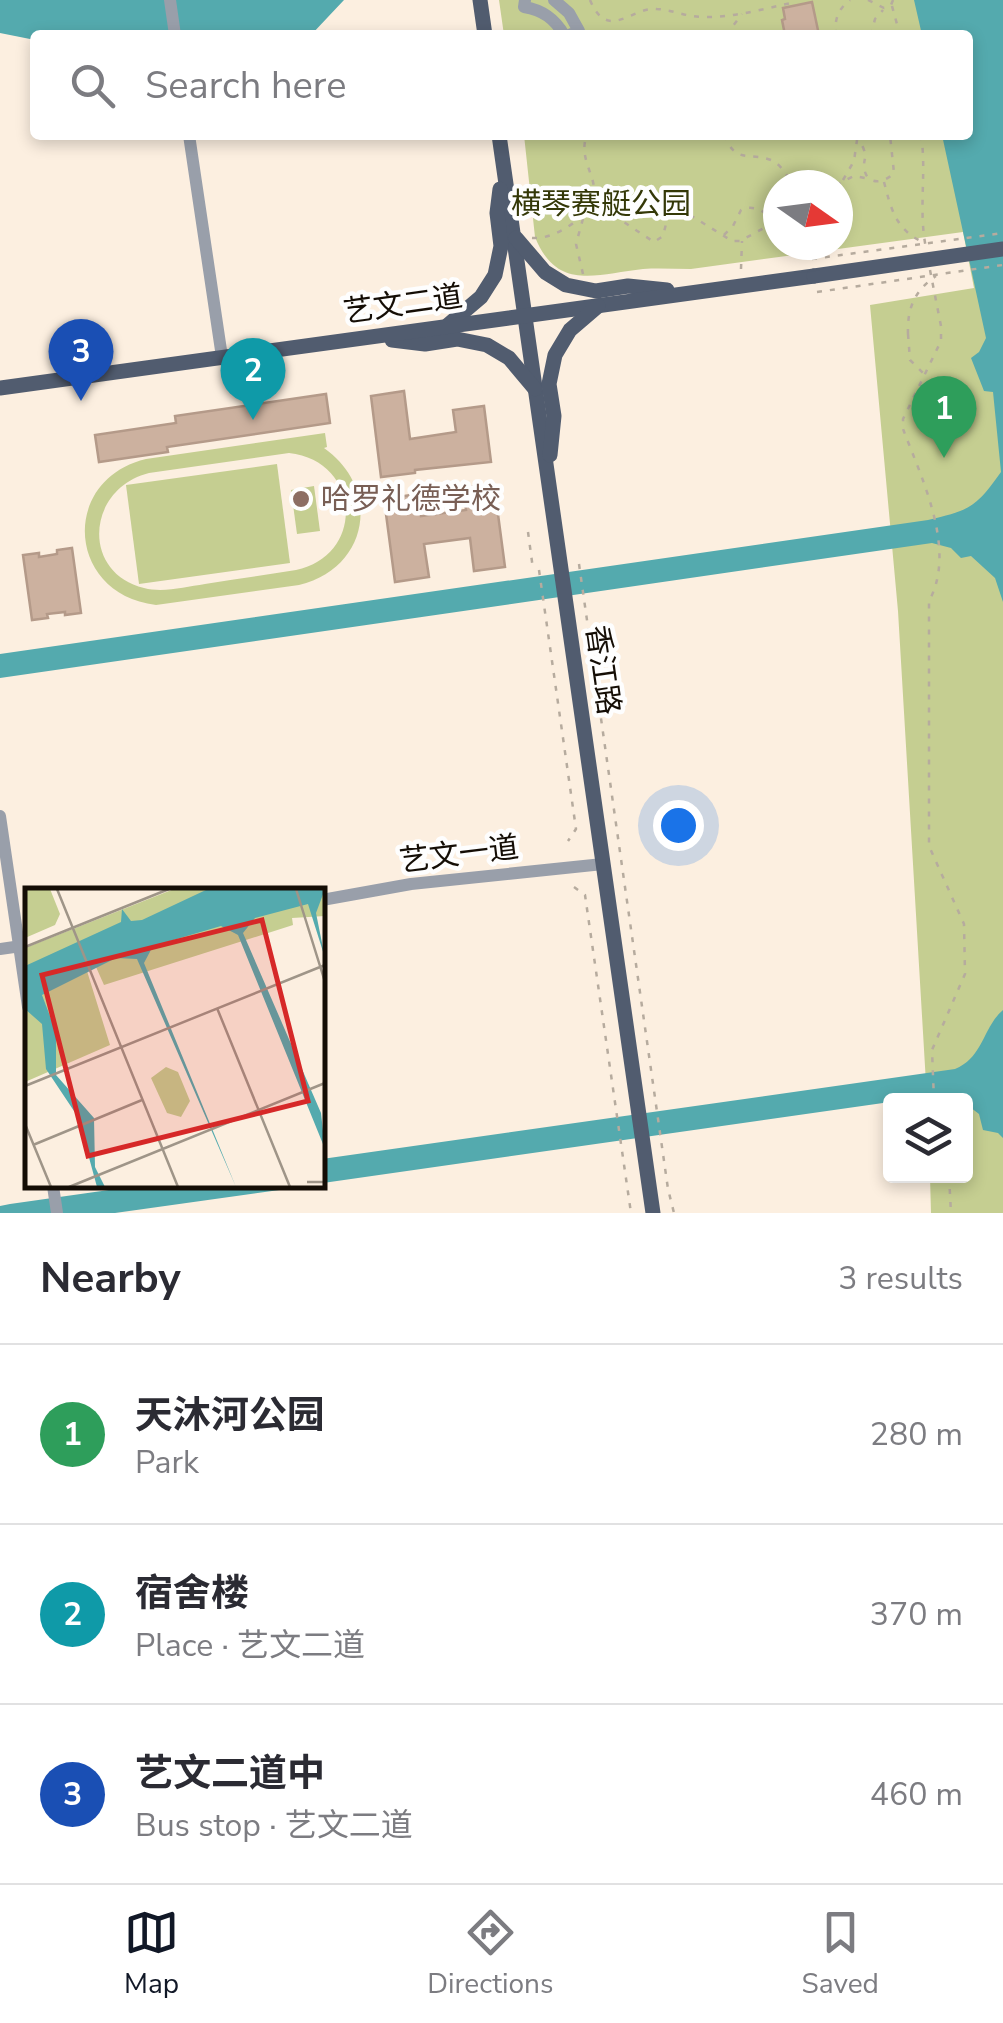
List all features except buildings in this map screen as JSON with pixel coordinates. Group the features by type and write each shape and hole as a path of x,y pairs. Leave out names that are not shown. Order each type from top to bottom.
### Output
{"main road":[{"path":"480,0 484,30"},
{"name":"香江路","path":"500,140 652,1213"},
{"path":"446,326 481,297 494,275 501,246 498,214 503,165"},
{"path":"513,235 544,272 566,285 596,291 628,286 691,293"},
{"name":"艺文二道","path":"0,388 1003,248"},
{"path":"548,478 554,416 549,384 553,362 570,330 599,305"},
{"path":"363,338 425,344 457,339 479,342 509,358 535,389"}],"street":[{"path":"170,0 174,30"},
{"path":"525,0 524,7 539,10 562,30"},
{"path":"554,0 579,30"},
{"path":"191,140 222,357"},
{"path":"0,816 23,946 0,949"},
{"name":"艺文一道","path":"325,899 412,884 603,864"},
{"path":"53,1188 57,1213"}],"path":[{"path":"590,0 598,13 612,20 654,8 704,17 796,2"},
{"path":"835,30 838,12 850,0"},
{"path":"868,0 884,8"},
{"path":"872,30 875,19 892,2 899,30"},
{"path":"730,30 744,13"},
{"path":"585,140 583,149 594,181 592,201 576,244 585,280"},
{"path":"727,140 737,153 776,163 781,170"},
{"path":"848,170 854,161 856,140"},
{"path":"858,140 866,154 864,169 871,180"},
{"path":"853,176 884,182 890,178 895,166 891,140"},
{"path":"922,140 921,221 927,253"},
{"path":"884,182 897,222 913,238 927,243"},
{"path":"592,201 651,241 661,239 668,216 677,211 732,241 763,228"},
{"path":"723,236 745,208 763,213"},
{"path":"532,238 565,229 585,213"},
{"path":"814,276 927,243 1003,232"},
{"path":"740,269 742,240"},
{"path":"814,276 938,275 1003,265"},
{"path":"930,269 942,333 903,429 936,513 937,586 929,601 930,846 964,924 964,974 932,1050 934,1093"},
{"path":"925,375 910,360 907,317 913,300 938,275"},
{"path":"528,532 533,569"},
{"path":"579,564 674,1213"},
{"path":"539,570 576,830 568,841"},
{"path":"574,887 586,896 631,1213"},
{"path":"949,1183 951,1213"}],"green space":[{"name":"横琴赛艇公园","path":"499,0 1003,0 1003,1213 931,1213 930,1183 973,1183 973,1093 927,1093 898,611 870,305 974,288 963,232 853,247 853,170 763,170 763,259 691,269 643,269 580,276 555,266 535,237 525,140 973,140 973,30 503,30"},
{"path":"325,433 324,448 354,484 360,505 353,545 341,562 323,576 299,585 156,605 126,597 105,581 91,560 85,536 87,512 98,489 118,471 146,459","holes":["289,453 313,460 330,473 341,490 346,509 344,528 335,547 319,561 296,570 159,590 124,579 109,566 101,549 103,512 113,496 128,482 149,473"]},
{"path":"277,464 290,563 139,584 126,485"},
{"path":"314,486 320,531 297,534 291,490"}],"water":[{"path":"0,0 344,0 316,30 30,30 30,39 0,33"},
{"path":"914,0 1003,0 1003,602 995,578 971,556 961,558 951,548 932,543 0,678 0,654 928,520 971,505 1001,472 993,392 984,391 971,358 986,338 943,140 973,140 973,30 921,30"},
{"path":"1003,1010 1003,1138 983,1130 979,1114 973,1109 973,1093 883,1093 883,1103 325,1183 325,1159 955,1069 972,1058"},
{"path":"123,1188 294,1188 115,1213 0,1213 0,1206"}],"place":[{"name":"艺文二道中","path":"81,401"},
{"name":"宿舍楼","path":"253,420"},
{"name":"天沐河公园","path":"944,458"},
{"name":"哈罗礼德学校","path":"301,499"}]}
